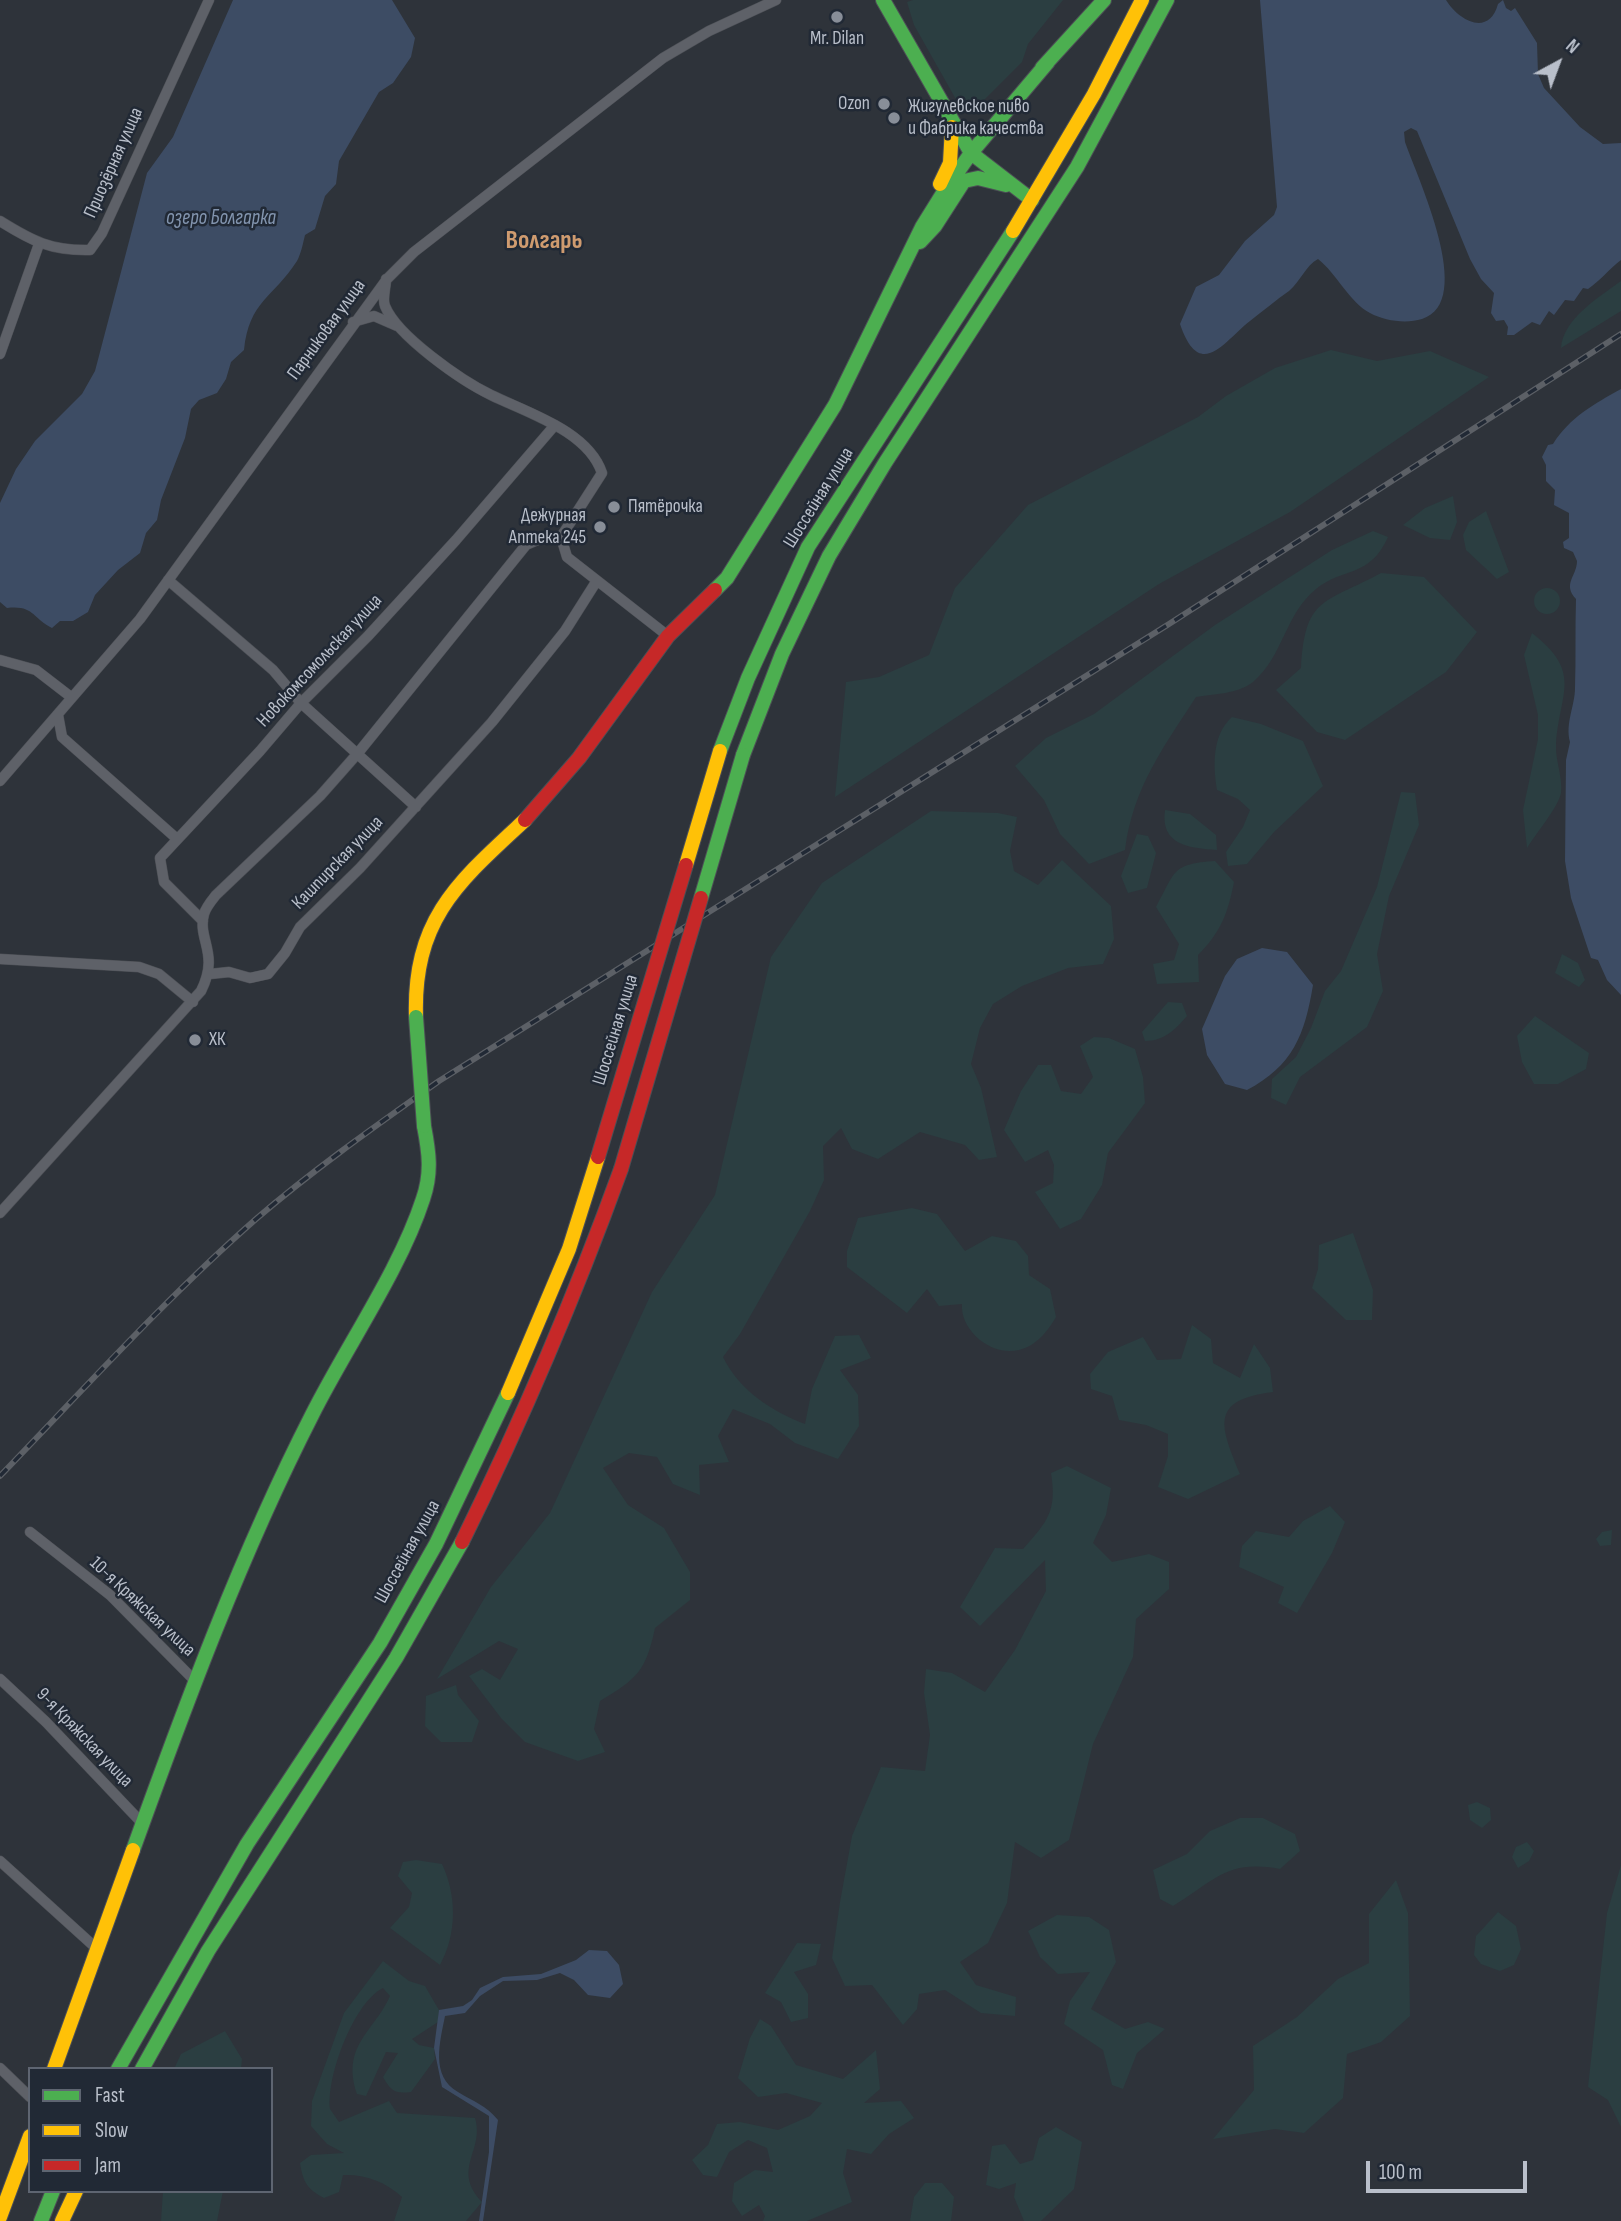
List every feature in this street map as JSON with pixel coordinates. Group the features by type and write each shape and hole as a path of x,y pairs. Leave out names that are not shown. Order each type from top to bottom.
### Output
{"main road":[{"path":"883,0 971,153 1011,186 1050,211"},
{"name":"Шоссейная улица","path":"951,122 976,132 988,128 1104,0"},
{"name":"Шоссейная улица","path":"119,2067 247,1844 380,1643 436,1545 486,1444 569,1249 720,751 748,678 808,548 967,306 1032,200 1094,94 1143,0"},
{"name":"Шоссейная улица","path":"143,2067 208,1951 396,1658 458,1549 506,1451 590,1254 621,1169 743,755 768,684 828,557 982,311 1050,211 1094,139 1167,0"},
{"name":"Шоссейная улица","path":"55,2067 142,1824 259,1525 312,1413 410,1233 424,1197 431,1161 424,1126 415,985 426,934 444,904 476,865 531,814 579,758 668,636 727,578 835,405 927,219 971,153 1048,62"},
{"path":"927,219 934,194 950,163 951,122"},
{"name":"Шоссейная улица","path":"906,258 935,226 964,181 978,178 1011,186"},
{"path":"0,2217 28,2141"},
{"path":"41,2221 51,2193"},
{"path":"62,2221 75,2193"}],"street":[{"name":"Приозёрная улица","path":"0,221 40,244 68,251 90,250 102,233 209,0"},
{"name":"Парниковая улица","path":"0,781 140,619 353,322 387,279 414,252 663,58 709,32 776,0"},
{"path":"0,354 40,244"},
{"path":"387,279 383,304 397,326"},
{"path":"353,322 374,316 397,326 447,366 490,395 528,409 597,456 602,473 561,537 567,557 668,636"},
{"name":"Новокомсомольская улица","path":"203,921 164,882 160,858 261,751 300,703 368,636 456,540 555,425"},
{"path":"0,1213 193,1002 210,974 210,949 203,921 205,911 216,895 320,796 526,545 540,539 561,537"},
{"path":"168,580 273,670 300,703 416,807"},
{"name":"Кашпирская улица","path":"210,974 229,972 250,978 268,975 300,927 360,868 492,722 565,631 596,582"},
{"path":"0,660 36,670 71,697"},
{"path":"58,715 62,737 176,838"},
{"path":"0,959 139,967 159,974 193,1002"},
{"name":"10-я Кряжская улица","path":"30,1532 110,1595 196,1682"},
{"name":"9-я Кряжская улица","path":"0,1679 46,1722 142,1824"},
{"path":"0,1861 96,1948"},
{"path":"0,2068 28,2094"}],"shaded area":[{"path":"1063,0 1028,44 1022,62 969,115 958,103 914,25 907,2"},
{"path":"1621,281 1621,311 1561,348 1563,337 1575,318"},
{"path":"1331,350 1377,361 1430,351 1489,377 1290,512 1159,584 835,797 846,682 879,677 929,655 955,588 1028,505 1198,417 1226,396 1275,368"},
{"path":"1453,496 1457,522 1450,540 1430,538 1403,525 1425,508"},
{"path":"1486,511 1509,572 1497,579 1466,550 1463,535 1469,522"},
{"path":"1373,531 1388,537 1381,550 1364,566 1326,582 1306,599 1271,660 1253,682 1233,691 1196,697 1161,751 1142,788 1125,850 1089,864 1060,834 1044,800 1015,766 1046,738 1094,714 1215,625 1332,550"},
{"path":"1381,573 1424,577 1477,632 1446,672 1345,740 1317,732 1276,690 1301,668 1307,627 1321,605"},
{"path":"1547,588 1556,592 1560,601 1556,610 1547,614 1538,610 1534,601 1538,592"},
{"path":"1532,633 1558,660 1565,684 1556,744 1561,793 1527,848 1523,810 1538,739 1538,715 1524,655"},
{"path":"1232,717 1261,724 1303,741 1323,786 1274,832 1247,864 1228,866 1226,852 1243,827 1250,810 1238,799 1217,790 1217,741 1225,724"},
{"path":"1401,792 1415,793 1419,825 1389,896 1377,954 1383,991 1367,1027 1300,1077 1286,1105 1271,1098 1272,1079 1296,1057 1325,991 1341,971 1377,887"},
{"path":"1165,810 1190,814 1216,835 1217,850 1187,846 1172,838 1167,831"},
{"path":"931,811 998,813 1017,817 1010,851 1014,871 1038,885 1062,860 1111,906 1114,939 1103,964 1068,968 1022,986 993,1004 980,1028 971,1064 981,1088 997,1157 979,1160 965,1145 920,1132 878,1159 852,1149 841,1128 823,1146 824,1180 810,1211 740,1334 723,1357 738,1380 757,1398 780,1413 805,1424 812,1389 835,1336 859,1335 871,1358 840,1370 858,1395 859,1426 838,1459 795,1443 770,1424 733,1409 718,1436 729,1462 699,1465 700,1495 673,1484 657,1457 629,1453 603,1468 628,1505 664,1528 690,1572 690,1600 655,1628 648,1654 631,1680 600,1701 594,1729 605,1752 578,1761 525,1742 501,1718 469,1676 482,1669 500,1680 518,1649 499,1641 437,1679 491,1587 550,1513 652,1292 715,1195 771,957 822,883"},
{"path":"1137,834 1148,836 1156,853 1147,888 1128,893 1121,876"},
{"path":"1215,861 1234,882 1222,922 1198,955 1199,982 1157,984 1153,964 1174,960 1179,944 1156,907 1172,877 1182,867"},
{"path":"1562,954 1578,963 1585,980 1579,987 1555,973"},
{"path":"1168,1002 1182,1003 1187,1016 1169,1034 1145,1041 1142,1032"},
{"path":"1535,1016 1589,1053 1586,1069 1558,1084 1534,1084 1522,1062 1517,1036"},
{"path":"1094,1037 1109,1038 1135,1049 1143,1077 1145,1103 1108,1153 1102,1185 1081,1219 1060,1229 1035,1192 1053,1183 1054,1165 1048,1150 1025,1162 1004,1130 1021,1091 1038,1065 1051,1065 1061,1091 1081,1094 1093,1077 1080,1046"},
{"path":"912,1208 937,1214 965,1251 992,1236 1016,1241 1028,1256 1029,1275 1050,1289 1056,1317 1041,1337 1019,1350 998,1349 988,1345 972,1332 966,1323 962,1304 939,1306 927,1289 907,1313 847,1267 847,1251 858,1218"},
{"path":"1353,1233 1373,1290 1372,1320 1346,1320 1312,1288 1318,1269 1319,1245"},
{"path":"1192,1325 1211,1339 1213,1363 1240,1378 1254,1344 1270,1368 1273,1392 1238,1402 1229,1409 1225,1418 1228,1442 1240,1474 1188,1499 1158,1487 1168,1456 1168,1434 1146,1425 1119,1420 1112,1396 1091,1389 1090,1374 1108,1352 1143,1337 1157,1360 1181,1359"},
{"path":"1067,1466 1111,1488 1106,1515 1093,1543 1112,1562 1149,1554 1169,1562 1169,1589 1136,1619 1133,1657 1093,1744 1069,1840 1041,1858 1015,1842 1007,1903 988,1943 960,1962 976,1985 1016,1997 1015,2016 981,2013 945,1990 919,1994 917,2009 903,2025 872,1985 845,1986 832,1958 852,1836 881,1767 925,1771 930,1735 924,1693 926,1669 952,1673 985,1692 1015,1650 1046,1591 1045,1560 980,1626 960,1607 995,1548 1023,1549 1039,1531 1049,1515 1053,1497 1051,1473"},
{"path":"1330,1506 1345,1522 1332,1553 1297,1613 1278,1603 1284,1587 1239,1567 1242,1546 1256,1531 1289,1537 1303,1521"},
{"path":"1612,1530 1611,1545 1600,1546 1596,1539 1602,1532"},
{"path":"456,1685 458,1695 479,1721 472,1742 441,1742 425,1726 426,1696"},
{"path":"1477,1802 1490,1808 1491,1820 1482,1828 1470,1820 1468,1805"},
{"path":"1240,1818 1263,1818 1295,1834 1300,1851 1280,1869 1246,1867 1222,1874 1173,1906 1160,1899 1153,1870 1187,1854 1210,1831"},
{"path":"1527,1842 1534,1851 1529,1861 1518,1868 1512,1857 1516,1847"},
{"path":"416,1860 442,1864 450,1889 452,1928 450,1941 440,1965 390,1928 409,1907 412,1893 398,1876 403,1862"},
{"path":"1621,1865 1621,2127 1608,2100 1588,2087 1607,1913"},
{"path":"1396,1880 1408,1913 1410,2016 1381,2042 1347,2054 1343,2098 1304,2133 1275,2129 1213,2139 1254,2090 1253,2046 1297,2017 1338,1979 1369,1963 1369,1914"},
{"path":"1498,1912 1516,1926 1521,1949 1514,1965 1500,1971 1481,1964 1474,1955 1476,1936"},
{"path":"1057,1915 1089,1917 1109,1930 1116,1962 1091,2009 1125,2029 1148,2022 1165,2029 1137,2053 1123,2089 1112,2085 1103,2050 1064,2024 1070,2001 1090,1972 1058,1974 1040,1957 1028,1931"},
{"path":"797,1943 821,1944 816,1965 794,1972 808,1994 808,2018 791,2022 781,2002 765,1993"},
{"path":"383,1961 409,1981 425,1986 439,2010 438,2022 412,2039 419,2045 434,2048 435,2059 411,2092 397,2092 383,2077 398,2053 386,2052 366,2096 357,2094 353,2063 362,2040 390,1996 383,1988 362,2008 344,2042 333,2079 330,2109 339,2122 389,2101 397,2113 475,2118 477,2130 469,2180 482,2202 466,2221 394,2221 402,2197 382,2183 359,2176 343,2175 339,2192 324,2198 310,2188 303,2175 300,2163 311,2155 344,2153 327,2144 311,2126 312,2101 344,2013"},
{"path":"760,2019 771,2026 796,2065 843,2079 876,2050 880,2089 864,2103 901,2101 914,2118 889,2134 871,2154 847,2149 843,2173 852,2202 807,2221 763,2221 765,2216 759,2205 742,2216 732,2201 734,2183 755,2170 773,2172 767,2148 748,2140 729,2152 717,2177 703,2175 692,2160 708,2145 717,2124 740,2122 778,2130 810,2116 822,2103 786,2093 758,2097 738,2078 750,2038"},
{"path":"225,2031 242,2059 241,2067 175,2067 181,2054"},
{"path":"1056,2127 1082,2142 1074,2189 1041,2221 1024,2221 1014,2197 1016,2183 999,2189 986,2185 992,2146 1005,2144 1020,2164 1033,2160 1039,2138"},
{"path":"925,2183 942,2183 954,2197 951,2221 910,2221 914,2197"},
{"path":"163,2193 223,2193 217,2221 161,2221"}],"water":[{"name":"озеро Болгарка","path":"233,0 392,0 415,38 411,57 393,83 379,92 339,161 336,184 325,196 315,229 305,235 297,261 257,310 251,321 244,350 231,362 226,379 217,393 199,400 191,409 185,438 161,500 157,520 146,533 140,553 118,570 95,595 88,612 73,621 60,621 52,628 28,610 7,608 0,602 0,503 16,469 35,441 82,394 95,371 147,173 173,137"},
{"path":"1260,0 1446,0 1458,14 1481,23 1494,14 1503,0 1506,8 1511,11 1515,8 1537,43 1538,74 1544,88 1580,127 1603,144 1621,143 1621,260 1588,289 1583,288 1574,301 1565,300 1554,315 1549,311 1540,325 1532,322 1514,335 1507,335 1508,327 1504,320 1496,321 1491,313 1494,293 1481,279 1470,259 1417,131 1411,128 1404,132 1405,142 1439,237 1444,265 1444,289 1438,308 1416,321 1396,321 1376,316 1356,302 1318,259 1289,291 1222,346 1204,354 1196,351 1188,342 1180,324 1196,287 1219,275 1245,241 1274,215 1277,207"},
{"path":"1621,389 1621,995 1607,980 1598,960 1591,958 1571,898 1565,861 1566,760 1575,695 1576,599 1570,584 1577,561 1573,552 1564,548 1563,542 1569,538 1569,513 1554,505 1555,490 1546,481 1546,465 1542,457 1548,445 1553,444 1575,419"},
{"path":"1262,948 1287,952 1313,985 1306,1019 1294,1047 1276,1070 1247,1090 1225,1084 1207,1055 1202,1029 1225,976 1237,959"},
{"path":"589,1950 607,1951 619,1965 623,1984 610,1998 588,1995 574,1980 560,1973 537,1980 503,1981 480,1996 465,2013 445,2016 439,2058 443,2077 449,2085 484,2107 498,2120 483,2221 479,2221 489,2152 489,2116 442,2087 434,2048 439,2010 463,2006 472,2000 480,1988 503,1977 541,1974 576,1960"}],"railway":[{"path":"0,1476 222,1249 323,1165 439,1081 1169,624 1621,334"}],"traffic: fast":[{"path":"883,0 971,153 1032,200"},
{"path":"1042,68 1104,0"},
{"path":"743,755 782,654 829,556 885,463 1077,167 1167,0"},
{"path":"715,590 727,578 835,405 922,227 945,190 971,153 1048,62"},
{"path":"920,242 935,226 964,181 978,178 1006,185"},
{"path":"720,751 748,678 808,547 1013,231"},
{"path":"701,898 743,755"},
{"path":"416,1017 424,1126"},
{"path":"133,1850 194,1684 262,1521 312,1415 387,1281 413,1226 429,1171 424,1126"},
{"path":"119,2067 247,1844 380,1643 436,1544 508,1393"},
{"path":"143,2067 208,1951 396,1658 462,1542"},
{"path":"41,2221 52,2193"}],"traffic: slow":[{"path":"1013,231 1094,94 1142,0"},
{"path":"940,184 950,163 952,127"},
{"path":"686,865 720,751"},
{"path":"416,1017 417,983 422,954 444,905 479,863 525,820"},
{"path":"508,1393 569,1249 598,1157"},
{"path":"55,2067 133,1850"},
{"path":"0,2217 28,2141"},
{"path":"62,2221 75,2193"}],"traffic: jam":[{"path":"525,820 579,758 668,636 715,590"},
{"path":"598,1157 686,865"},
{"path":"621,1169 701,898"},
{"path":"462,1542 547,1357 621,1169"}],"place":[{"name":"Mr. Dilan","path":"837,17"},
{"name":"Ozon","path":"884,104"},
{"name":"Жигулевское пиво и Фабрика качества","path":"894,118"},
{"name":"Пятёрочка","path":"614,507"},
{"name":"Дежурная Аптека 245","path":"600,527"},
{"name":"ХК","path":"195,1040"}],"district":[{"name":"Волгарь","path":"544,241"}]}
